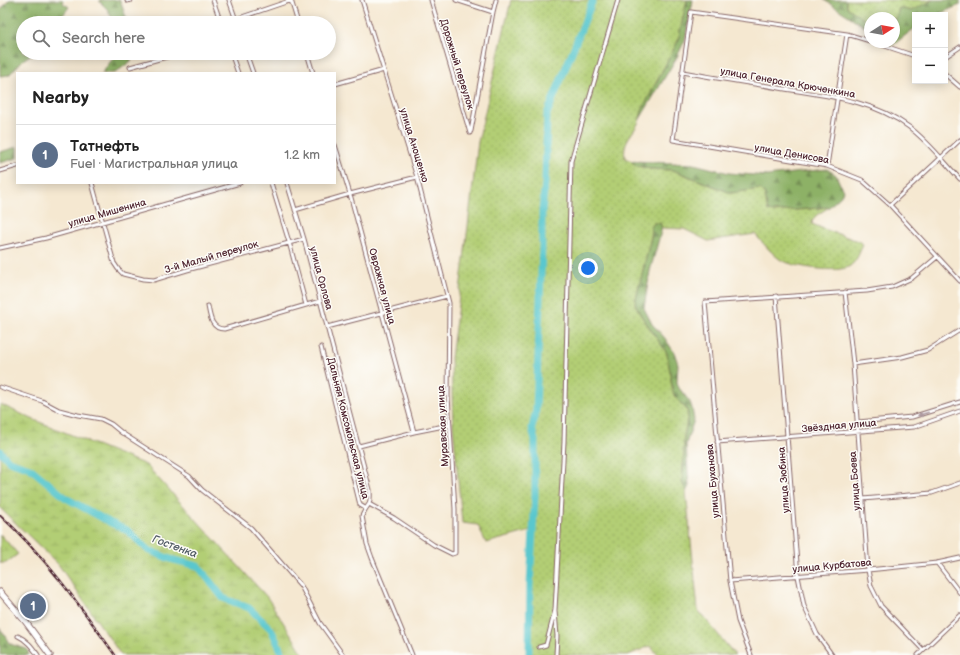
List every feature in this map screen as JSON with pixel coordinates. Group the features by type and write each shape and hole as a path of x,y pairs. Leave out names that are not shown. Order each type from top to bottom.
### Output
{"main road":[{"path":"0,592 25,621 50,655"}],"street":[{"path":"127,1 131,0"},
{"path":"213,0 219,16"},
{"path":"229,0 235,16"},
{"path":"245,16 291,0 296,16"},
{"name":"улица Анощенко","path":"362,0 417,177 448,296"},
{"name":"Дорожный переулок","path":"431,0 470,133 492,12"},
{"path":"456,0 492,12 496,0"},
{"path":"539,647 546,645 555,610 564,442 571,161 618,0"},
{"path":"682,72 691,12 847,34 864,39"},
{"path":"827,166 847,34"},
{"path":"948,55 960,46"},
{"path":"891,48 912,55"},
{"path":"130,67 156,60"},
{"path":"233,60 238,72"},
{"path":"248,60 253,72"},
{"path":"309,60 313,72"},
{"path":"336,84 384,70"},
{"name":"улица Генерала Крюченкина","path":"682,72 838,98 865,104 890,115 909,127 921,137 960,179"},
{"name":"улица Денисова","path":"682,72 672,140 827,166 862,180 890,206 960,281"},
{"path":"948,77 960,87"},
{"path":"890,206 960,140"},
{"name":"Овражная улица","path":"336,148 350,194 414,432"},
{"path":"0,171 16,166"},
{"path":"295,210 417,177"},
{"path":"92,184 102,221"},
{"name":"улица Мишенина","path":"0,248 46,238 236,184"},
{"path":"271,184 306,305"},
{"name":"улица Орлова","path":"287,184 304,239 359,446 370,490 369,504"},
{"name":"3-й Малый переулок","path":"102,221 114,263 118,269 123,274 154,280 304,239"},
{"path":"776,296 845,292 892,287 912,278 937,257"},
{"name":"улица Боева","path":"845,292 853,364 868,570 871,586 881,606 923,650"},
{"path":"327,327 448,296"},
{"name":"Муравская улица","path":"369,504 394,518 434,545 452,554 455,553 455,509 448,396 448,296"},
{"name":"улица Буханова","path":"752,655 738,622 730,581 705,302 776,296"},
{"name":"улица Зюбина","path":"776,296 798,576 804,606 817,634 832,655"},
{"path":"208,306 212,322 218,328 224,329 320,301"},
{"path":"853,364 902,357 928,350 960,330"},
{"name":"Дальняя Комсомольская улица","path":"321,347 360,505 365,508"},
{"path":"330,383 340,378"},
{"path":"0,387 42,401 59,410 101,419 111,424 122,433 189,476 202,490 251,528 301,586 320,624 343,655"},
{"name":"Звёздная улица","path":"858,422 912,417 960,402"},
{"path":"959,412 960,416"},
{"name":"Звёздная улица","path":"717,442 858,432 914,426 959,412"},
{"path":"359,446 449,425"},
{"path":"863,499 932,492 960,483"},
{"path":"369,504 365,508 362,516 367,544 412,655"},
{"name":"улица Курбатова","path":"730,581 868,570 937,563 960,558"},
{"path":"937,563 960,593"},
{"path":"555,610 557,618 556,655"},
{"path":"918,655 960,615"},
{"path":"18,636 24,638 38,655"}],"green space":[{"path":"9,0 63,0 63,3 69,7 62,16 16,16 16,60 23,60 9,75 0,76 0,11"},
{"path":"100,0 120,0 126,16 111,16 108,10 100,2"},
{"path":"511,0 687,0 678,41 642,110 638,124 625,146 625,158 632,161 634,165 651,169 673,170 731,193 760,189 764,193 774,212 829,207 814,218 812,224 861,242 863,245 856,259 850,266 836,269 816,269 787,263 781,260 771,252 755,234 708,241 684,229 662,228 660,223 651,227 652,233 635,303 640,314 667,353 673,392 675,397 687,410 688,415 684,437 682,482 686,492 698,610 735,655 658,655 650,646 628,655 530,655 531,531 486,543 478,525 462,523 453,425 451,358 478,142"},
{"path":"687,0 693,0 685,40 677,57 640,119 642,110 678,41"},
{"path":"824,0 846,0 847,7 864,20 864,27"},
{"path":"846,0 933,0 911,11 899,8 898,12 864,12 864,20 847,7"},
{"path":"933,0 960,0 960,5 943,12 912,12 912,30 900,39 900,12 898,12 899,8 911,11"},
{"path":"112,60 131,60 116,72 103,72"},
{"path":"16,147 16,158 0,163 0,152"},
{"path":"632,161 694,164 729,173 767,176 827,169 836,175 843,191 841,196 829,207 774,212 768,211 764,193 760,189 731,193 673,170 651,169 634,165"},
{"path":"654,223 660,223 662,228 650,271 644,308 652,324 664,337 674,352 678,364 677,382 679,388 690,402 692,408 694,420 686,444 689,486 686,492 682,482 684,437 688,415 687,410 675,397 673,392 667,353 640,314 635,303 652,233 651,227"},
{"path":"0,404 32,419 146,465 267,597 304,655 121,655 58,564 0,508"},
{"path":"0,534 18,554 6,563 0,563"},
{"path":"0,628 9,643 27,649 29,655 0,655"}],"waterway":[{"path":"529,655 530,585 535,496 535,440 532,428 536,410 542,211 545,183 547,114 593,0"},
{"name":"Гостенка","path":"0,451 9,461 30,468 66,498 111,523 127,530 148,550 170,559 198,566 223,598 249,608 271,629 283,655"}],"railway":[{"path":"0,515 47,564 115,655"}],"place":[{"name":"Татнефть","path":"33,606"}]}
